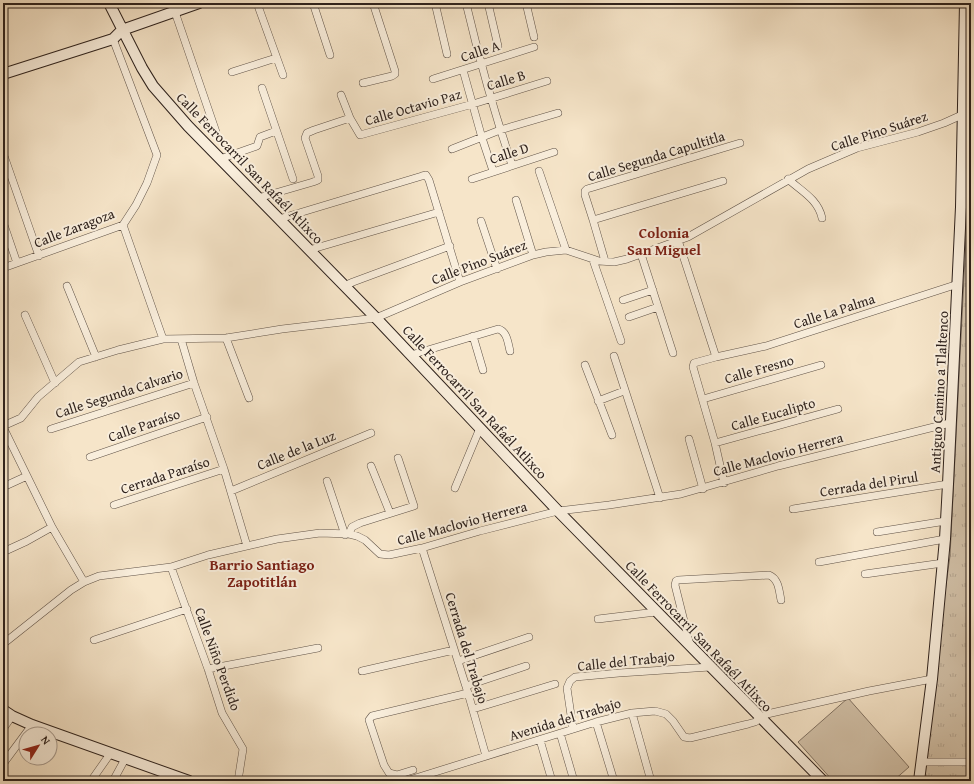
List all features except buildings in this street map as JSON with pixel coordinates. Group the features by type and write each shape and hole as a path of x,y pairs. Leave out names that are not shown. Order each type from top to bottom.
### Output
{"street":[{"name":"Calle Ferrocarril San Rafaél Atlixco","path":"109,3 142,68 153,86 188,126 376,318 558,511 823,781"},
{"path":"3,74 113,38 122,30 199,3"},
{"path":"257,3 283,75"},
{"path":"313,3 330,55"},
{"path":"363,83 395,74 373,3"},
{"path":"435,3 447,54"},
{"path":"466,3 481,64 500,130 512,165"},
{"path":"488,3 498,46"},
{"path":"526,3 534,37"},
{"name":"Antiguo Camino a Tlaltenco","path":"919,781 932,679 945,539 958,284 964,114 965,3"},
{"path":"175,12 216,132"},
{"name":"Calle Zaragoza","path":"3,268 123,225 136,205 147,183 157,155 113,38"},
{"name":"Calle A","path":"434,79 534,47"},
{"path":"232,72 276,58"},
{"path":"463,70 492,172"},
{"name":"Calle B","path":"473,104 547,81"},
{"path":"262,88 294,179"},
{"path":"258,198 318,180 305,138 307,133 350,118 341,95"},
{"name":"Calle Octavio Paz","path":"350,118 360,135 473,104"},
{"path":"452,149 500,130 558,113"},
{"name":"Calle Pino Suárez","path":"3,426 21,418 38,397 79,362 118,350 163,339 226,338 282,329 376,318 460,282 534,255 566,250 593,260 614,262 688,237 788,179 857,148 918,132 964,114"},
{"path":"220,159 257,146 260,137 276,131"},
{"name":"Calle Segunda Capultitla","path":"605,261 585,191 740,143"},
{"name":"Calle D","path":"472,178 554,152"},
{"path":"3,153 39,256"},
{"path":"539,171 566,250"},
{"path":"279,219 426,175 429,180 450,246 460,282"},
{"path":"788,179 815,202 822,218"},
{"path":"593,220 723,181"},
{"path":"516,200 534,255"},
{"path":"309,250 439,212"},
{"path":"482,221 496,269"},
{"path":"3,222 17,263"},
{"path":"123,225 163,339"},
{"path":"678,240 716,357"},
{"path":"344,286 450,246"},
{"path":"641,254 673,353"},
{"path":"593,260 621,341"},
{"name":"Calle La Palma","path":"703,399 693,367 694,363 766,346 958,284"},
{"path":"67,286 96,357"},
{"path":"623,300 652,290"},
{"path":"629,317 658,307"},
{"path":"25,315 55,383"},
{"path":"411,355 498,329 505,333 510,351"},
{"path":"473,336 483,370"},
{"path":"226,338 249,398"},
{"path":"181,339 194,383 207,417 231,491 246,546"},
{"path":"614,356 624,391 660,498"},
{"path":"585,365 612,435"},
{"name":"Calle Fresno","path":"703,399 821,366"},
{"name":"Calle Segunda Calvario","path":"51,429 194,383"},
{"path":"598,401 624,391"},
{"path":"703,399 724,482"},
{"name":"Calle Eucalipto","path":"715,443 838,409"},
{"name":"Calle Paraíso","path":"90,457 207,417"},
{"name":"Calle Maclovio Herrera","path":"3,644 71,590 84,582 99,576 171,567 208,555 246,546 300,536 320,534 347,534 365,540 380,554 390,555 422,548 558,511 660,498 703,488 778,466 950,423"},
{"path":"3,426 52,527 84,582"},
{"path":"455,488 480,428"},
{"name":"Calle de la Luz","path":"231,491 371,433"},
{"path":"689,439 703,488"},
{"path":"347,534 352,527 360,523 414,506 398,458"},
{"path":"371,466 390,513"},
{"name":"Cerrada Paraíso","path":"114,505 224,470"},
{"path":"3,487 27,476"},
{"path":"327,481 347,534"},
{"name":"Cerrada del Pirul","path":"794,509 948,484"},
{"path":"877,532 946,521"},
{"path":"3,552 52,527"},
{"path":"819,562 945,539"},
{"name":"Cerrada del Trabajo","path":"422,548 473,709 486,756"},
{"path":"865,574 943,562"},
{"name":"Calle Niño Perdido","path":"171,567 187,608 222,713 242,749 238,781"},
{"path":"691,647 675,585 676,581 770,574 776,580 781,600"},
{"path":"94,640 187,608"},
{"path":"598,619 656,612"},
{"path":"458,662 529,637"},
{"path":"208,670 318,648"},
{"path":"362,671 454,650"},
{"path":"412,770 397,775 389,774 384,765 370,720 372,716 467,690 526,666"},
{"name":"Calle del Trabajo","path":"573,729 567,688 570,681 575,677 710,667"},
{"name":"Avenida del Trabajo","path":"406,781 596,722 632,713 655,711 666,714 674,721 684,737 690,738 748,724 767,714 869,691 932,679"},
{"path":"473,709 555,684"},
{"path":"3,710 32,725 189,781"},
{"path":"632,713 651,781"},
{"path":"3,729 12,716"},
{"path":"596,722 614,781"},
{"path":"3,764 32,725"},
{"path":"560,733 574,781"},
{"path":"540,740 552,781"},
{"path":"91,781 110,754"},
{"path":"113,781 125,759"},
{"path":"922,762 971,762"}],"green space":[{"path":"970,3 971,3 971,139"},
{"path":"971,139 971,781 919,781 950,556"},
{"path":"848,698 909,767 893,781 833,781 798,742"}],"district":[{"name":"Colonia San Miguel","path":"664,242"},
{"name":"Barrio Santiago Zapotitlán","path":"262,574"}]}
